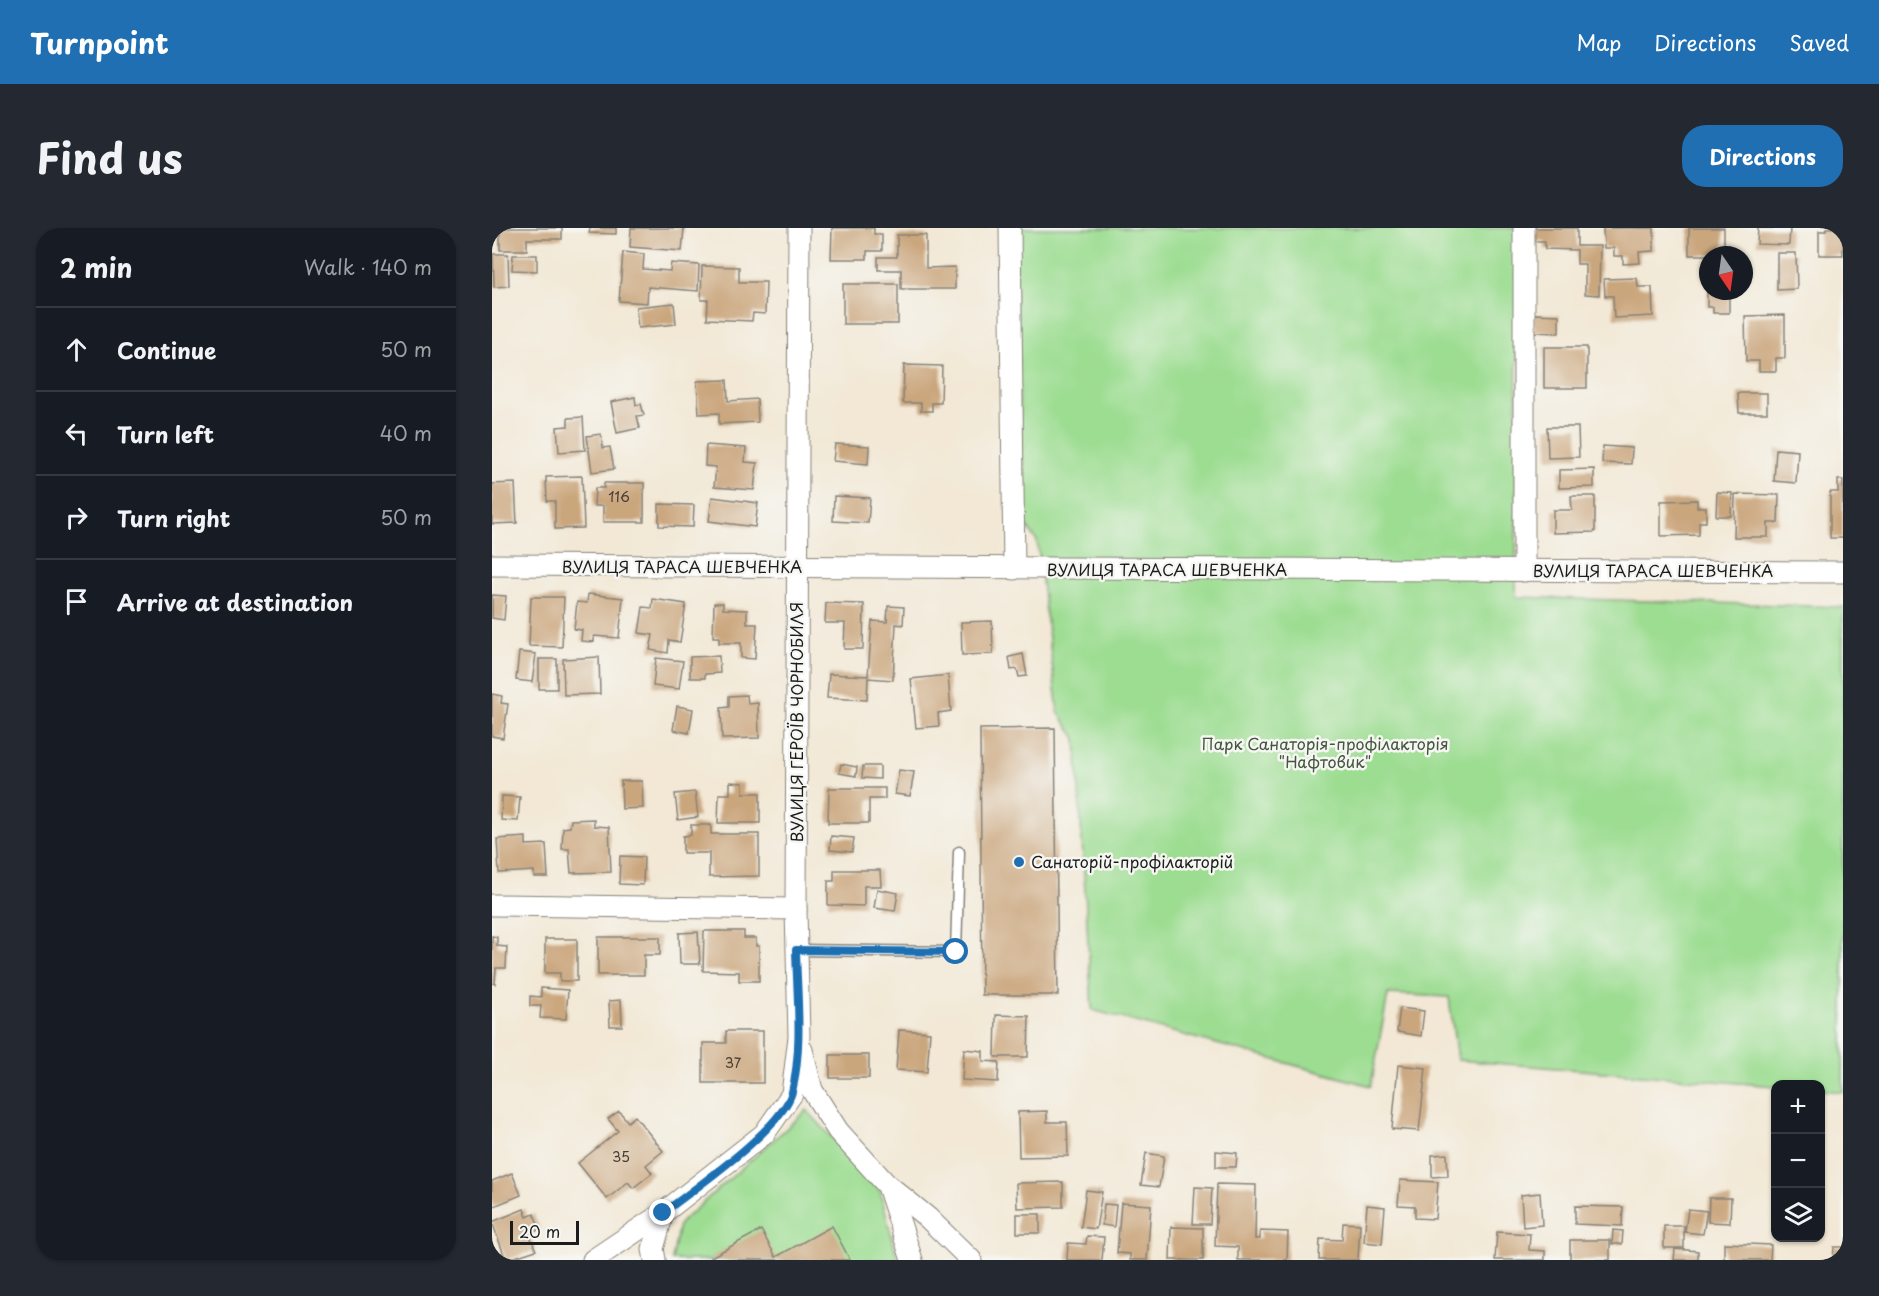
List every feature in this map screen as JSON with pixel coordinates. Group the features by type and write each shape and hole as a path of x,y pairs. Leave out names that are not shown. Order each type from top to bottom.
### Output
{"street":[{"name":"ВУЛИЦЯ ГЕРОЇВ ЧОРНОБИЛЯ","path":"593,1260 663,1213 764,1134 792,1094 799,1037 796,909 799,228"},
{"path":"1010,228 1014,569"},
{"path":"1524,228 1524,571"},
{"name":"ВУЛИЦЯ ТАРАСА ШЕВЧЕНКА","path":"492,565 1843,572"},
{"path":"492,905 796,909"},
{"name":"ВУЛИЦЯ ГЕРОЇВ ЧОРНОБИЛЯ","path":"799,1037 812,1090 838,1131 888,1186 912,1260"},
{"path":"888,1186 928,1218 971,1260"},
{"path":"655,1260 654,1249 663,1213"}],"lane":[{"path":"796,950 956,952 959,852"}],"green space":[{"name":"Парк Санаторія-профілакторія \"Нафтовик\"","path":"1014,228 1517,228 1516,597 1843,607 1843,1092 1825,1090 1825,1080 1771,1080 1771,1086 1457,1060 1449,997 1388,994 1371,1086 1092,1010 1076,738 1058,712 1037,541 1023,521"},
{"path":"807,1110 880,1191 898,1260 672,1260 679,1224"}],"building":[{"path":"500,228 562,228 562,239 527,239 527,250 500,250"},
{"path":"590,228 616,228 616,234 589,233"},
{"path":"631,228 684,228 682,251 630,247"},
{"path":"832,228 874,228 874,234 882,234 882,251 867,251 867,259 831,259"},
{"path":"1533,228 1577,228 1577,246 1600,246 1599,295 1585,294 1585,264 1577,264 1577,250 1545,249 1545,241 1533,241"},
{"path":"1603,228 1654,228 1654,251 1639,252 1640,263 1623,264 1623,256 1614,256 1614,248 1604,248"},
{"path":"1689,228 1724,228 1724,246 1699,246 1699,255 1689,255"},
{"path":"1758,228 1790,228 1789,245 1757,244"},
{"path":"1826,228 1843,228 1843,255 1819,255 1819,231 1826,231"},
{"path":"897,235 926,235 926,268 955,267 955,289 901,289 901,270 878,270 878,257 897,257"},
{"path":"623,252 644,254 643,269 670,271 671,263 699,265 698,291 648,287 647,303 619,301"},
{"path":"1777,253 1796,253 1797,289 1777,290"},
{"path":"493,254 508,254 509,286 494,287"},
{"path":"513,255 537,255 537,271 512,270"},
{"path":"702,266 739,267 739,282 766,282 765,314 753,313 752,321 707,319 708,300 701,300"},
{"path":"1637,278 1638,287 1652,287 1653,316 1614,318 1613,296 1605,296 1604,279"},
{"path":"843,284 898,284 898,324 843,324"},
{"path":"1707,300 1729,300 1729,313 1713,313 1713,307 1707,307"},
{"path":"674,303 676,324 638,328 636,307"},
{"path":"1534,314 1559,315 1559,333 1533,332"},
{"path":"1785,315 1785,358 1776,358 1776,371 1759,371 1759,361 1746,361 1745,316"},
{"path":"1544,347 1587,347 1587,388 1544,388"},
{"path":"904,365 942,366 941,403 932,403 932,411 921,411 921,403 903,403"},
{"path":"727,380 728,401 757,399 758,422 719,424 719,413 699,414 697,381"},
{"path":"1738,393 1767,393 1767,413 1739,413"},
{"path":"635,397 636,405 641,404 644,415 637,416 640,428 617,433 611,402"},
{"path":"583,417 585,450 559,452 557,427 568,426 568,418"},
{"path":"1547,427 1578,427 1579,457 1548,458"},
{"path":"601,434 603,448 610,447 614,469 592,472 587,436"},
{"path":"835,444 869,446 868,464 833,461"},
{"path":"706,445 746,448 745,462 757,463 754,490 714,487 716,467 705,466"},
{"path":"1603,446 1632,448 1631,464 1602,463"},
{"path":"1776,449 1798,451 1796,483 1774,481"},
{"path":"1594,469 1594,487 1559,488 1559,470"},
{"path":"582,476 584,528 555,529 555,501 547,501 546,477"},
{"path":"1838,480 1843,480 1843,538 1830,538 1830,492 1838,492"},
{"path":"515,483 517,523 492,524 492,484"},
{"path":"604,483 644,483 644,522 603,522 603,506 594,506 595,488 604,488"},
{"path":"1717,492 1732,493 1731,516 1716,516"},
{"path":"1735,494 1779,495 1778,523 1768,523 1768,537 1734,537"},
{"path":"834,496 870,498 868,523 833,521"},
{"path":"1571,496 1595,496 1595,532 1553,533 1553,510 1572,510"},
{"path":"712,497 758,503 755,527 709,521"},
{"path":"1697,500 1697,507 1706,507 1706,522 1699,522 1699,535 1661,536 1661,501"},
{"path":"659,504 694,505 693,527 659,526"},
{"path":"588,594 623,598 619,638 594,636 594,642 581,641 582,630 574,629 577,602 587,603"},
{"path":"492,595 506,596 504,620 492,618"},
{"path":"531,597 564,597 562,647 529,646"},
{"path":"653,599 686,604 680,642 669,640 668,653 650,650 653,635 639,633 643,607 652,608"},
{"path":"714,603 723,603 723,609 747,610 747,624 757,624 755,659 741,658 741,643 719,643 719,637 713,637"},
{"path":"826,603 864,604 863,649 844,649 845,623 825,623"},
{"path":"888,606 904,607 903,625 896,624 893,680 868,678 867,700 827,698 829,674 868,676 872,621 887,622"},
{"path":"992,621 993,654 962,655 961,622"},
{"path":"519,652 536,654 532,682 516,680"},
{"path":"1023,654 1027,676 1019,677 1017,669 1011,670 1009,657"},
{"path":"719,656 720,673 705,674 705,678 690,678 690,657"},
{"path":"599,657 600,694 564,695 563,659"},
{"path":"656,658 683,661 679,689 653,686"},
{"path":"539,659 557,659 557,689 539,689"},
{"path":"948,675 951,711 938,713 939,726 916,728 911,679"},
{"path":"492,694 502,696 501,703 508,704 503,738 492,736"},
{"path":"747,695 748,704 758,703 759,738 722,739 721,708 729,707 729,696"},
{"path":"677,706 693,709 689,733 673,730"},
{"name":"Санаторій-профілакторій","path":"1055,728 1058,995 982,995 980,729"},
{"path":"841,764 857,767 856,776 839,773"},
{"path":"863,766 880,766 880,779 862,778"},
{"path":"899,770 914,772 910,796 895,794"},
{"path":"621,781 642,781 643,808 622,809"},
{"path":"730,782 743,783 743,793 760,793 760,823 718,823 719,794 730,794"},
{"path":"829,788 885,788 885,799 869,799 869,823 828,823"},
{"path":"695,792 698,817 678,820 675,794"},
{"path":"502,796 520,797 518,821 501,820"},
{"path":"594,819 594,826 609,827 611,872 571,873 569,849 562,849 563,828 570,827 571,820"},
{"path":"691,825 711,825 711,834 759,834 759,876 709,877 709,853 683,853 683,836 691,835"},
{"path":"831,836 854,838 852,852 830,850"},
{"path":"526,837 526,845 546,844 548,877 534,877 534,871 499,873 497,839"},
{"path":"620,856 644,857 643,885 619,884"},
{"path":"834,870 880,870 881,886 864,886 864,906 828,905 828,881 834,881"},
{"path":"877,889 898,893 895,911 874,908"},
{"path":"704,931 744,931 744,938 756,938 756,946 759,946 759,981 739,981 739,972 703,971"},
{"path":"698,932 700,964 680,964 679,933"},
{"path":"492,936 497,937 497,946 507,947 506,968 496,968 495,984 492,983"},
{"path":"598,937 660,937 660,955 644,955 644,975 598,975"},
{"path":"545,939 577,939 577,981 560,981 560,973 545,973"},
{"path":"541,988 568,990 566,1019 540,1018 541,1006 530,1006 530,996 541,997"},
{"path":"621,1000 622,1026 610,1026 609,1001"},
{"path":"1400,1008 1424,1011 1421,1036 1397,1032"},
{"path":"996,1015 1029,1016 1028,1057 995,1057"},
{"path":"899,1030 930,1032 927,1072 896,1070"},
{"path":"726,1031 763,1031 763,1083 703,1083 703,1043 726,1043"},
{"path":"964,1049 983,1051 983,1061 999,1062 998,1082 962,1080"},
{"path":"830,1055 869,1055 869,1078 830,1078"},
{"path":"1398,1065 1426,1068 1419,1131 1392,1129"},
{"path":"619,1111 628,1122 635,1116 663,1151 646,1165 652,1173 633,1188 628,1182 607,1199 578,1163 618,1131 608,1119"},
{"path":"1047,1111 1047,1122 1067,1122 1068,1156 1019,1157 1018,1112"},
{"path":"1216,1151 1237,1153 1236,1167 1216,1167"},
{"path":"1146,1153 1164,1156 1159,1187 1141,1185"},
{"path":"1447,1154 1448,1176 1432,1177 1432,1155"},
{"path":"512,1173 521,1195 492,1207 492,1181"},
{"path":"1400,1180 1438,1182 1435,1219 1415,1218 1415,1206 1398,1205"},
{"path":"1063,1182 1063,1207 1017,1208 1016,1183"},
{"path":"1217,1184 1256,1185 1255,1239 1260,1239 1260,1231 1288,1232 1287,1260 1238,1260 1238,1247 1215,1246"},
{"path":"1195,1187 1212,1188 1210,1224 1193,1224"},
{"path":"1086,1190 1102,1192 1096,1229 1081,1227"},
{"path":"1540,1193 1542,1225 1523,1227 1521,1195"},
{"path":"1709,1198 1731,1198 1730,1223 1708,1222"},
{"path":"1121,1203 1151,1205 1147,1260 1130,1260 1130,1254 1117,1253"},
{"path":"1104,1204 1116,1205 1114,1227 1102,1225"},
{"path":"1367,1205 1385,1207 1382,1244 1364,1242"},
{"path":"1575,1206 1623,1207 1622,1226 1575,1224"},
{"path":"524,1209 527,1217 534,1214 540,1229 529,1234 536,1250 506,1260 492,1222"},
{"path":"1688,1209 1707,1211 1703,1234 1685,1232"},
{"path":"1017,1214 1040,1214 1040,1233 1017,1233"},
{"path":"1343,1223 1360,1224 1358,1260 1319,1260 1320,1239 1342,1240"},
{"path":"832,1226 850,1260 713,1260 711,1257 761,1230 776,1257"},
{"path":"1664,1226 1684,1226 1684,1248 1664,1248"},
{"path":"1171,1227 1203,1228 1203,1260 1170,1260"},
{"path":"1613,1230 1623,1231 1622,1244 1612,1244"},
{"path":"1497,1232 1530,1234 1529,1250 1545,1251 1545,1260 1495,1260"},
{"path":"1087,1236 1104,1237 1102,1260 1067,1260 1068,1243 1086,1244"},
{"path":"1570,1240 1610,1240 1610,1260 1570,1260"},
{"path":"1724,1243 1771,1245 1770,1260 1724,1260"},
{"path":"1834,1247 1843,1247 1843,1260 1833,1260"},
{"path":"1675,1249 1698,1251 1698,1260 1674,1260"}],"place":[{"name":"Санаторій-профілакторій","path":"1019,862"}],"route":[{"path":"663,1213 764,1134 792,1094 799,1037 796,950 956,952"}]}
